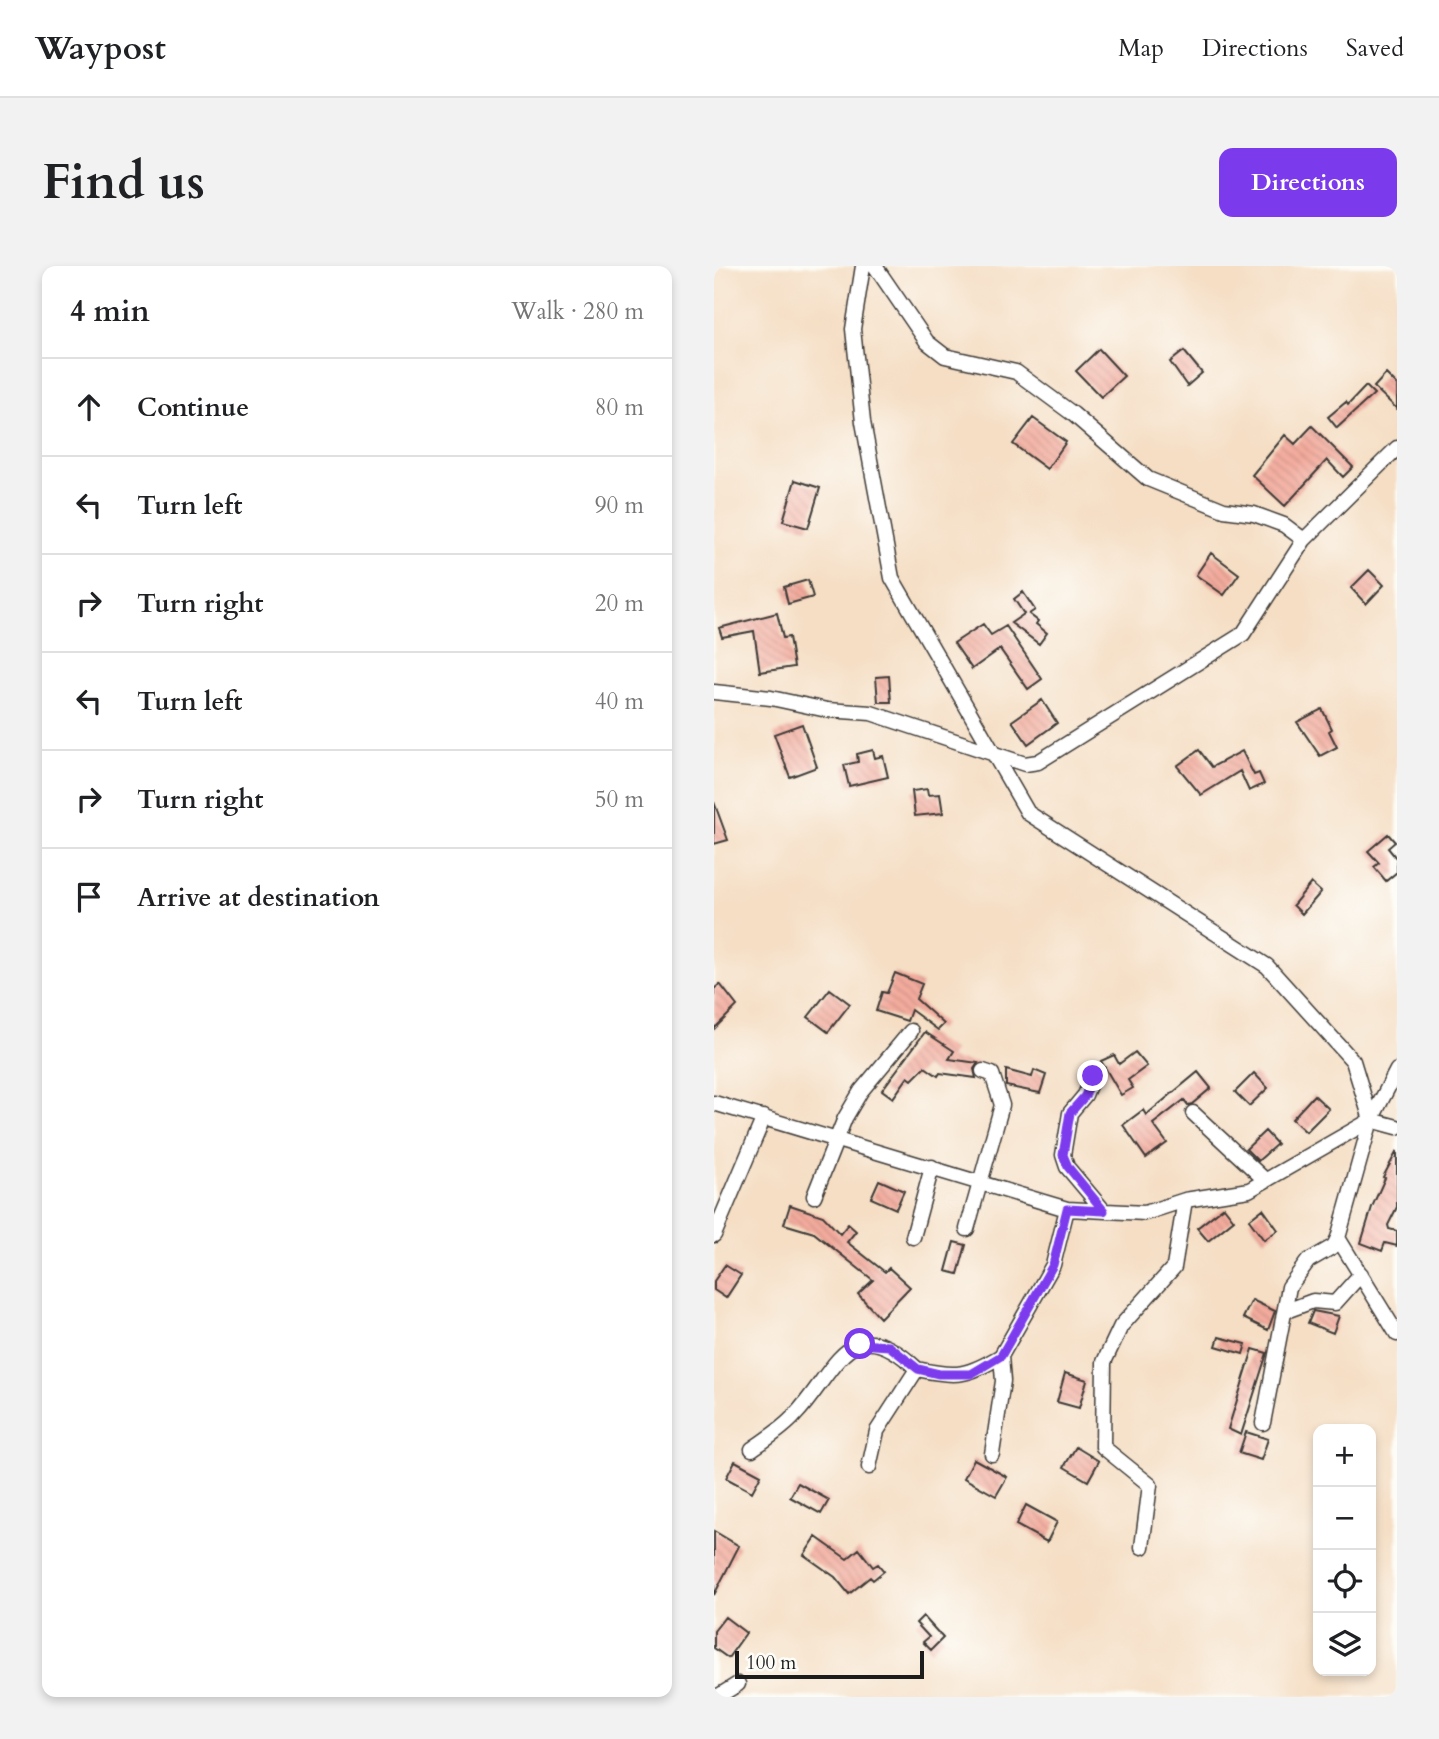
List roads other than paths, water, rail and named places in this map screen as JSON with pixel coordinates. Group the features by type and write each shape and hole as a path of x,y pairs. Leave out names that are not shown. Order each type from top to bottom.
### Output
{"street":[{"path":"863,266 853,329 863,422 891,578 1028,813 1267,966 1353,1061 1371,1120"},
{"path":"874,266 927,342 945,356 1016,372 1073,414 1148,480 1224,510 1255,514 1284,525 1304,540"},
{"path":"714,692 771,698 827,710 871,713 1025,764 1038,762 1243,634 1304,540 1397,448"},
{"path":"814,1196 845,1118 861,1091 911,1031"},
{"path":"1263,1423 1289,1287 1308,1261 1334,1246 1338,1238 1371,1120 1397,1070"},
{"path":"967,1229 1002,1105 992,1074 983,1071"},
{"path":"1093,1076 1085,1096 1070,1113 1063,1155 1068,1167 1104,1211"},
{"path":"714,1103 1067,1209 1145,1213 1185,1200 1249,1190 1371,1120 1397,1127"},
{"path":"1193,1113 1265,1180"},
{"path":"714,1235 764,1117"},
{"path":"913,1237 932,1167"},
{"path":"1142,1547 1150,1485 1103,1447 1104,1362 1121,1326 1174,1267 1185,1200"},
{"path":"752,1449 795,1415 844,1351 860,1344 889,1346 918,1369 939,1374 971,1374 1001,1356 1053,1265 1067,1209"},
{"path":"1338,1238 1397,1334"},
{"path":"1286,1311 1313,1301 1335,1303 1361,1274"},
{"path":"992,1454 1003,1381 1001,1356"},
{"path":"869,1466 877,1431 918,1369"},
{"path":"717,1697 738,1684"}]}
